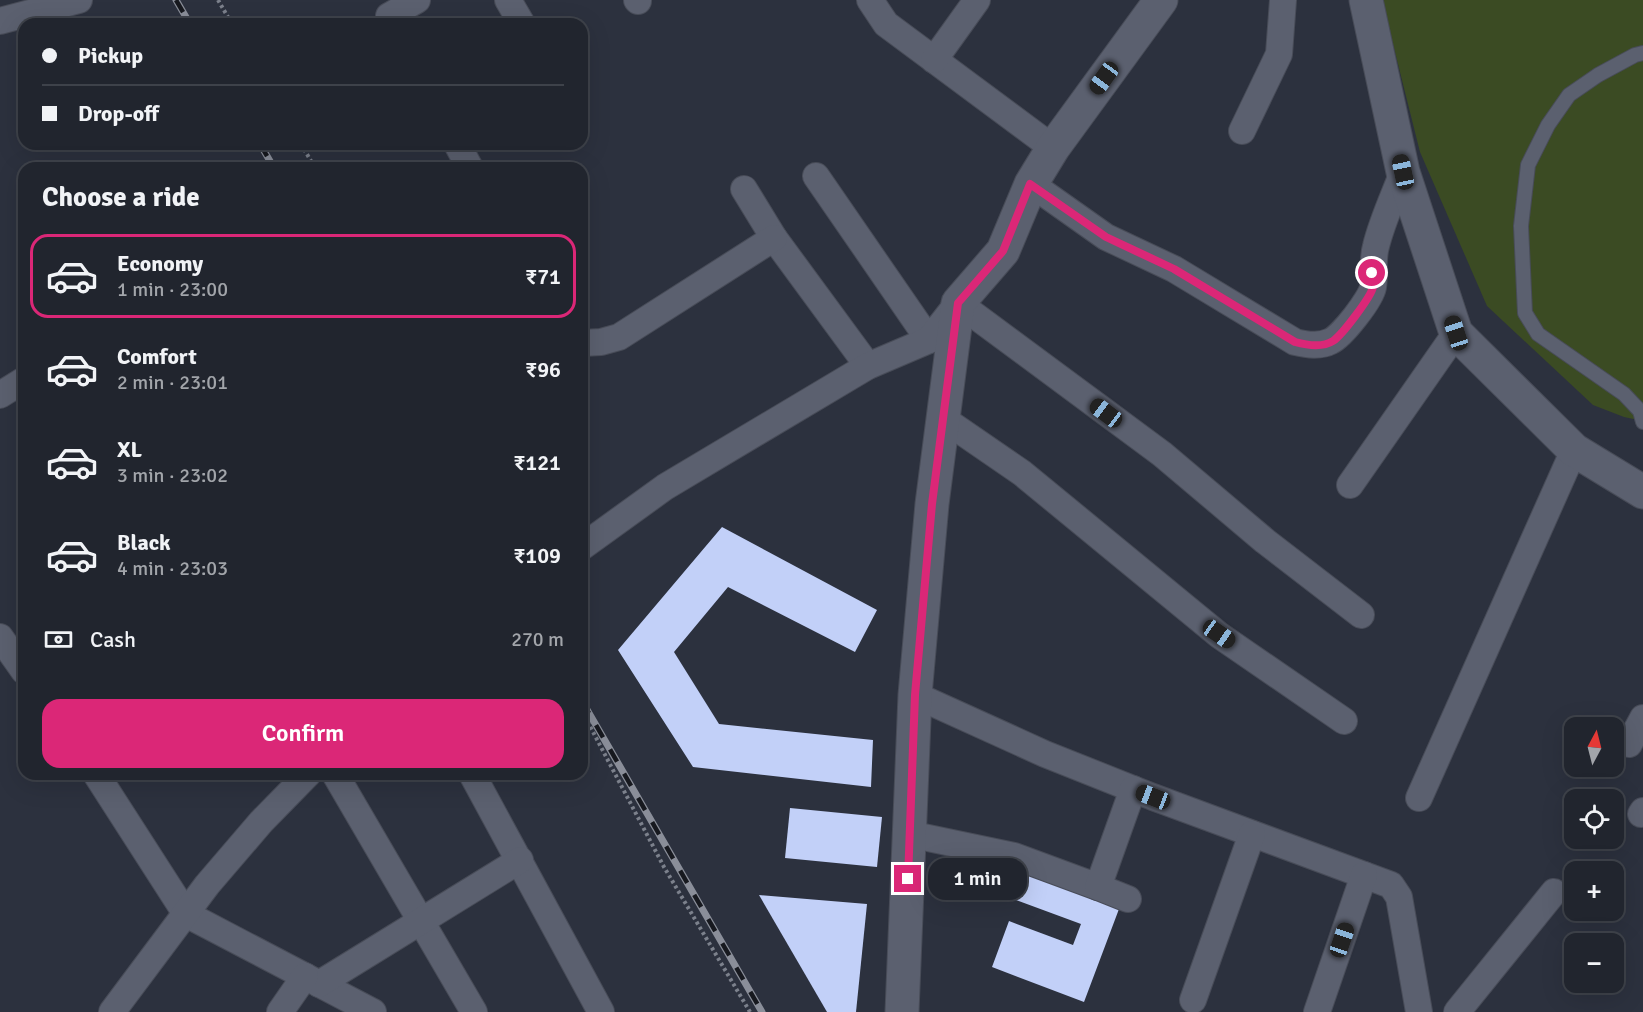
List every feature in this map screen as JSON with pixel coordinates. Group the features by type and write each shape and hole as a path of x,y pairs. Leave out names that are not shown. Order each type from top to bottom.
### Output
{"street":[{"path":"0,21 79,0"},
{"path":"387,13 417,0"},
{"path":"508,0 518,18"},
{"path":"870,0 886,24 1053,148"},
{"path":"934,60 977,0"},
{"path":"588,543 665,487 868,366 929,340 1003,251 1030,184 1053,148 1161,0"},
{"path":"1242,131 1279,54 1283,0"},
{"path":"1366,0 1403,172 1456,333 1574,450 1643,492"},
{"path":"1030,184 1106,237 1174,269 1295,342 1308,345 1325,344 1334,340 1367,302 1373,288 1375,246 1403,172"},
{"path":"816,176 929,340"},
{"path":"744,189 774,238 868,366"},
{"path":"588,343 619,337 774,238"},
{"path":"902,1012 915,695 932,504 958,303"},
{"path":"958,303 1162,454 1265,541 1361,615"},
{"path":"1350,485 1456,333"},
{"path":"0,395 18,384"},
{"path":"942,418 1022,473 1219,634 1344,721"},
{"path":"1419,798 1574,450"},
{"path":"0,637 18,662"},
{"path":"915,695 1045,754 1391,885 1399,897 1419,1012"},
{"path":"1629,744 1643,718"},
{"path":"100,780 186,914 373,1012"},
{"path":"112,1012 207,885 261,822 302,780"},
{"path":"339,780 474,1012"},
{"path":"475,780 601,1012"},
{"path":"1098,887 1133,789"},
{"path":"909,834 1014,856 1128,899"},
{"path":"1193,1000 1252,834"},
{"path":"280,1012 312,980 421,921 520,860"},
{"path":"1317,1012 1364,875"},
{"path":"1457,1012 1554,892"}],"lane":[{"path":"1643,53 1598,75 1569,95 1548,124 1528,165 1521,226 1525,313 1538,334 1624,394 1640,411 1643,422"}],"path":[{"path":"218,0 228,18"},
{"path":"588,722 664,867 750,1012"}],"green space":[{"path":"1382,0 1643,0 1643,421 1624,417 1593,405 1487,306 1420,152"}],"building":[{"path":"722,527 877,610 855,652 728,587 674,652 719,724 873,740 871,787 693,767 618,650"},
{"path":"790,808 882,817 877,867 785,858"},
{"path":"1018,862 1122,901 1084,1002 992,967 1009,921 1073,945 1081,924 1005,896"},
{"path":"759,895 867,904 856,1012 827,1012"}],"railway":[{"path":"176,0 186,18"},
{"path":"264,150 270,162"},
{"path":"588,711 762,1012"}],"route":[{"path":"908,879 915,695 932,504 958,303 1003,251 1030,184 1106,237 1174,269 1295,342 1308,345 1325,344 1334,340 1367,302 1373,288 1372,273"}]}
